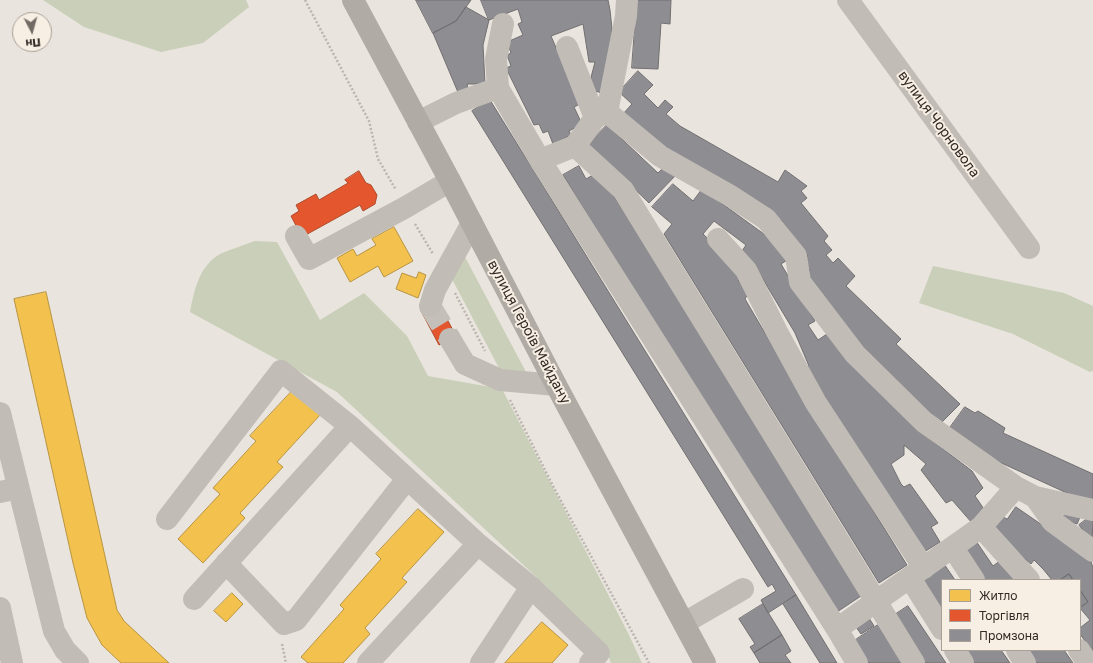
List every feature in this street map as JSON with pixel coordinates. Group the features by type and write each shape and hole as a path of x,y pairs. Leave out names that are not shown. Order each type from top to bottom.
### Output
{"main road":[{"name":"вулиця Героїв Майдану","path":"353,0 450,181 556,385 705,663"}],"street":[{"path":"540,160 575,146 601,115 626,16 627,0"},
{"name":"вулиця Чорновола","path":"848,0 1029,248"},
{"path":"503,24 496,59 498,88 540,160 837,629 857,663"},
{"path":"567,48 601,115 660,156 728,195 766,219 796,256 800,282 855,354 924,422 1016,487 1035,497 1093,510"},
{"path":"418,122 456,103 498,88"},
{"path":"575,146 623,190 914,663"},
{"path":"296,236 310,259 406,207 450,181"},
{"path":"430,306 435,290 472,223"},
{"path":"718,239 746,270 777,332 816,403 917,573 941,627"},
{"path":"450,340 465,364 500,380 556,385"},
{"path":"167,519 281,371 350,426 478,544 531,587 597,660"},
{"path":"0,413 9,490 54,631 65,650 78,663"},
{"path":"194,599 350,426"},
{"path":"226,563 284,624 296,620 407,478"},
{"path":"837,629 981,528 1016,487"},
{"path":"1035,497 1052,521 1093,551"},
{"path":"981,528 1028,579"},
{"path":"368,663 478,544"},
{"path":"953,548 973,579"},
{"path":"481,663 531,587"},
{"path":"684,624 743,589"},
{"path":"0,608 12,663"},
{"path":"956,651 963,663"},
{"path":"1018,651 1025,663"},
{"path":"1080,651 1088,663"}],"path":[{"path":"306,0 369,121 378,159 444,273 486,354"},
{"path":"500,380 554,488 649,663"}],"green space":[{"path":"43,0 246,0 249,7 203,43 161,52 84,27"},
{"path":"255,241 277,242 320,320 364,293 407,336 428,376 502,389 642,663 611,663 608,655 546,586 337,392 190,312 193,296 202,272 207,265 220,254"},
{"path":"465,257 526,372 511,373 499,368 451,277"},
{"path":"933,266 1064,293 1093,306 1093,371 1090,372 1013,334 919,303"}],"building: Житло":[{"path":"394,227 413,261 384,277 378,266 350,282 337,258 353,249 357,256 376,245 372,239"},
{"path":"419,272 426,275 418,298 396,289 402,273 416,278"},
{"path":"46,292 117,610 124,621 169,663 121,663 102,645 87,618 73,563 14,299"},
{"path":"293,390 320,415 277,462 283,467 240,513 245,518 203,563 178,539 220,494 213,488 256,441 250,436"},
{"path":"418,509 444,532 402,578 407,582 365,628 370,634 343,663 308,663 301,657 344,609 340,605 381,559 376,554"},
{"path":"232,593 243,604 226,622 214,611"},
{"path":"542,622 568,645 552,663 505,663"}],"building: Торгівля":[{"path":"359,171 366,183 371,185 377,195 375,204 363,211 360,205 302,237 291,216 299,211 296,205 316,194 319,200 348,183 345,180"},
{"path":"438,302 456,336 439,345 421,311"}],"building: Промзона":[{"path":"416,0 471,0 456,21 433,33"},
{"path":"481,0 608,0 614,48 602,93 588,89 595,62 589,62 583,24 551,36 580,104 574,107 582,124 569,131 571,135 553,144 548,131 543,133 539,124 534,125 506,68 511,66 507,55 511,53 507,42 523,35 518,24 522,22 518,9 489,20"},
{"path":"637,0 671,0 670,24 661,23 658,69 632,68"},
{"path":"466,7 489,20 483,45 485,84 467,84 469,93 460,97 433,33 456,21"},
{"path":"638,71 653,85 644,94 658,108 665,100 673,107 666,114 680,126 778,182 785,170 807,186 801,191 807,198 801,203 828,236 824,241 832,250 826,255 833,263 838,258 855,276 846,286 901,339 896,344 960,404 940,424 846,333 806,276 810,270 801,261 808,256 782,221 661,150 622,115 632,104 619,92"},
{"path":"490,100 796,595 768,613 761,600 776,591 772,584 768,587 472,111"},
{"path":"607,125 658,173 667,164 677,174 649,203 588,144"},
{"path":"579,166 586,179 598,172 656,261 861,596 834,614 563,175"},
{"path":"673,184 693,201 702,189 779,245 789,259 781,264 815,321 808,325 818,340 827,334 918,430 972,471 983,488 975,496 986,512 973,524 952,500 946,503 921,470 926,464 904,445 904,455 891,464 901,484 904,487 910,484 938,523 931,527 940,542 924,552 805,368 809,366 795,333 761,276 738,257 746,245 714,221 703,234 744,273 738,281 750,290 745,299 799,391 907,565 879,583 664,234 672,224 652,207"},
{"path":"965,407 975,413 978,411 1005,428 1003,433 1093,474 1093,505 984,455 949,429"},
{"path":"1016,507 1090,558 1093,568 1093,652 1081,635 1081,627 1090,620 1081,609 1081,607 1088,602 1081,592 1081,579 1072,579 1069,574 1062,579 1051,579 1034,560 1031,564 990,530 1001,516 1007,519"},
{"path":"1066,511 1080,517 1077,524 1063,519"},
{"path":"1091,516 1093,519 1092,543 1079,525"},
{"path":"976,541 993,566 1001,560 1014,579 979,579 961,551"},
{"path":"944,564 954,579 941,579 941,615 919,579"},
{"path":"1069,574 1072,579 1062,579"},
{"path":"1081,592 1088,602 1081,606"},
{"path":"796,595 837,663 820,663 783,604"},
{"path":"763,604 782,635 754,653 750,647 755,644 739,619"},
{"path":"908,606 946,663 924,663 893,616"},
{"path":"869,618 874,626 861,634 856,627"},
{"path":"878,625 902,663 864,663 851,643"},
{"path":"782,635 791,651 785,655 791,663 760,663 754,653"},
{"path":"964,651 1002,651 1010,663 971,663"},
{"path":"1028,651 1065,651 1073,663 1035,663"}],"tunnel":[{"path":"430,306 450,339"}]}
